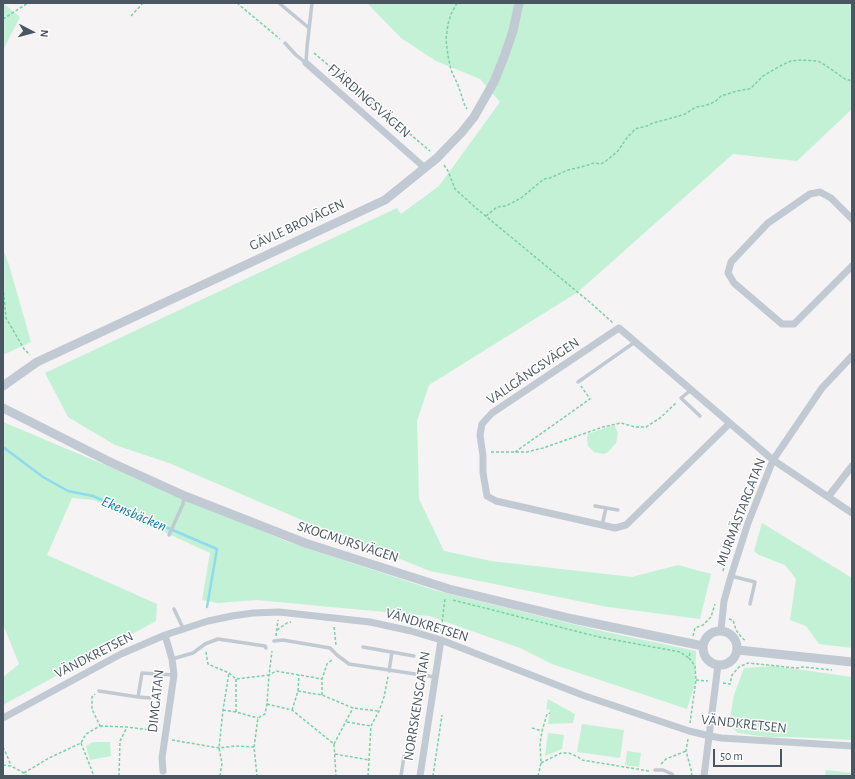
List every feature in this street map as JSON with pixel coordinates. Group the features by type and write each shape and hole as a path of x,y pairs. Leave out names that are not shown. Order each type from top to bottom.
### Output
{"street":[{"name":"GÄVLE BROVÄGEN","path":"3,386 37,362 384,200 437,158 474,117 494,82 504,57 513,31 519,3"},
{"name":"FJÄRDINGSVÄGEN","path":"306,63 425,168"},
{"path":"852,219 831,198 820,192 810,194 768,224 731,262 728,273 734,283 782,324 794,324 852,266"},
{"name":"VALLGÅNGSVÄGEN","path":"730,423 626,525 615,528 496,501 487,496 483,473 480,435 482,424 492,413 619,328 635,342 730,423 773,460 852,513"},
{"name":"MURMÄSTARGATAN","path":"721,630 724,601 731,576 748,522 773,460 822,388 852,356"},
{"name":"SKOGMURSVÄGEN","path":"3,408 110,462 185,496 305,543 449,590 573,619 703,646"},
{"path":"828,497 852,466"},
{"name":"VÄNDKRETSEN","path":"4,718 121,654 165,635 208,621 232,616 253,613 279,612 370,622 411,631 441,640 585,696 689,731 710,736 721,738 852,746"},
{"path":"721,630 732,635 736,639 738,650 733,660 724,665 718,666 708,661 705,657 703,646 707,636 721,630"},
{"name":"DIMGATAN","path":"163,772 162,758 174,676 172,659 165,635"},
{"name":"NORRSKENSGATAN","path":"420,776 441,640"},
{"path":"738,650 852,662"},
{"path":"704,776 718,666"}],"lane":[{"path":"279,3 310,28"},
{"path":"306,63 312,3"},
{"name":"FJÄRDINGSVÄGEN","path":"285,43 306,63"},
{"path":"578,382 635,342"},
{"path":"691,390 681,398 700,416"},
{"path":"169,535 185,496"},
{"path":"595,506 618,510"},
{"path":"602,525 606,508"},
{"path":"731,576 755,582 750,604"},
{"path":"174,609 184,630"},
{"path":"172,659 193,654 205,644 218,639 265,646 266,648"},
{"path":"274,641 283,640 330,648 349,664 435,677"},
{"path":"363,648 414,656"},
{"path":"389,671 392,652"},
{"path":"138,697 142,673 174,676"},
{"path":"99,691 150,698"},
{"path":"401,776 404,756"},
{"path":"655,770 663,770 672,774 673,776"}],"path":[{"path":"3,19 28,3"},
{"path":"132,16 143,3"},
{"path":"457,3 448,24 446,39 448,56 465,106 474,117"},
{"path":"486,216 497,207 506,206 521,198 544,179 568,170 594,163 601,164 618,151 635,129 685,114 696,107 716,101 720,96 737,91 749,90 768,73 791,61 818,61 845,79 852,81"},
{"path":"3,287 6,318 24,349 37,362"},
{"path":"514,452 590,399 578,382"},
{"path":"482,452 527,452 621,423 635,427 646,427 660,418 681,398"},
{"path":"722,576 734,529 752,486 764,482"},
{"path":"441,640 445,598"},
{"path":"691,776 692,773 686,751 696,680 695,666 689,658 695,628 703,625 711,617 715,604"},
{"path":"223,710 258,718 265,714 271,654 277,630 279,612"},
{"path":"322,695 322,678 327,664 337,655 334,627 335,618"},
{"path":"722,618 733,620 736,630 749,644 749,651"},
{"path":"277,630 287,623 294,621"},
{"path":"205,644 208,664 229,673 236,679 269,675 276,671 322,678"},
{"path":"696,680 730,684 732,675 739,667 748,663 838,670"},
{"path":"368,776 371,726 380,711 389,671"},
{"path":"220,776 222,763 219,748 229,673"},
{"path":"292,710 298,691 299,675"},
{"path":"236,679 236,712"},
{"path":"99,691 92,697 92,709 100,726"},
{"path":"298,691 322,695 353,708 380,711"},
{"path":"267,704 292,710 334,744"},
{"path":"336,776 334,744 347,722 353,708"},
{"path":"538,776 541,763 540,744 542,731 547,714 550,713"},
{"path":"433,776 442,715"},
{"path":"257,776 254,747 258,718"},
{"path":"347,722 371,726"},
{"path":"24,773 81,743 86,734 100,726 152,730"},
{"path":"119,776 120,741 127,727"},
{"path":"532,728 542,731"},
{"path":"165,738 219,748 235,746 254,747"},
{"path":"81,743 94,776"},
{"path":"3,747 11,766"},
{"path":"541,763 561,753 568,753 582,760 649,771 655,770 666,759 686,751"},
{"path":"335,754 369,760"},
{"path":"3,765 11,766 27,776"}],"green space":[{"path":"3,3 20,17 3,50"},
{"path":"367,3 852,3 852,109 797,161 733,154 578,292 429,385 417,421 419,499 444,551 491,561 632,577 678,565 711,574 700,619 608,607 430,571 297,518 169,463 115,445 68,417 45,373 397,208 401,214 439,186 500,102 480,79 436,61 401,38"},
{"path":"3,249 31,342 3,355"},
{"path":"3,422 288,542 434,590 597,630 696,651 695,684 687,709 552,664 520,648 429,616 257,600 218,603 202,600 210,553 94,500 72,498 47,555 157,604 156,621 3,705 3,677 19,664 3,624"},
{"path":"615,426 618,433 616,443 608,452 604,454 594,452 588,446 588,434"},
{"path":"762,523 852,578 852,648 819,644 806,626 790,620 796,579 785,565 759,555 754,551"},
{"path":"774,666 852,677 852,740 766,737 738,733 732,727 730,718 734,695 744,668"},
{"path":"548,699 575,714 573,723 548,724 550,710 546,709"},
{"path":"582,724 624,730 620,758 577,752"},
{"path":"548,733 564,735 562,749 545,756"},
{"path":"93,742 110,742 111,756 90,760 86,746"},
{"path":"627,751 641,753 639,767 625,765"},
{"path":"826,770 852,773 852,776 825,776"}],"waterway":[{"name":"Ekensbäcken","path":"3,447 43,477 68,491 93,496 217,549 207,607"}]}
